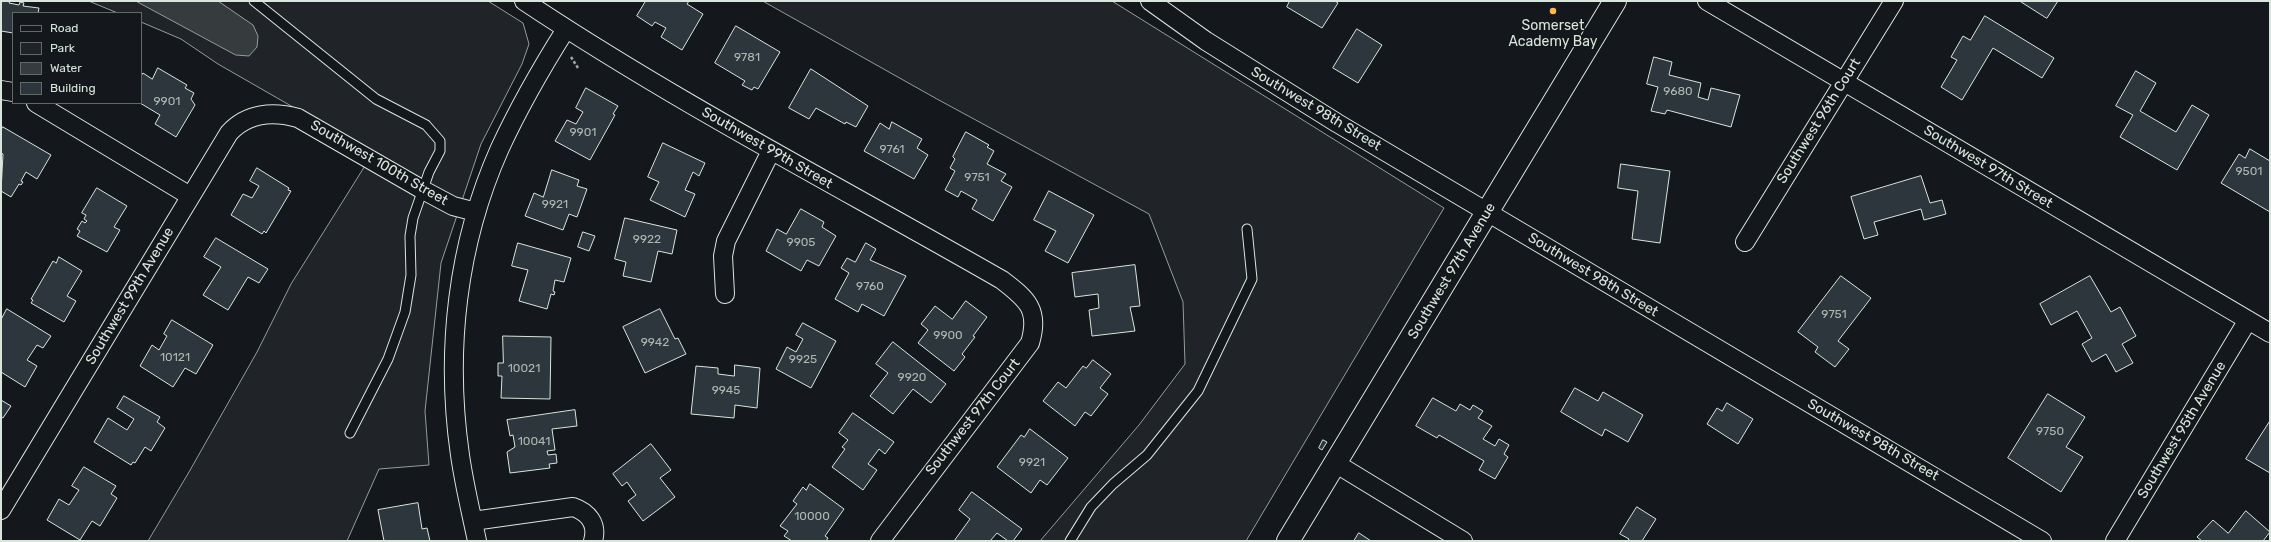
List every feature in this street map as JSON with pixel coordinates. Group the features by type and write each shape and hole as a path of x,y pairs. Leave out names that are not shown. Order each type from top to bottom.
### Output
{"street":[{"name":"Southwest 99th Street","path":"524,1 566,29 771,151 1002,280 1014,290"},
{"name":"Southwest 98th Street","path":"1150,1 1219,50 1488,212 2042,541"},
{"name":"Southwest 97th Avenue","path":"1288,541 1615,1"},
{"name":"Southwest 97th Street","path":"1707,1 2270,333"},
{"name":"Southwest 96th Court","path":"1746,242 1894,1"},
{"path":"476,541 460,455 454,358 455,323 463,268 476,212 500,148 526,98 566,29"},
{"path":"1,90 12,92"},
{"path":"38,104 190,196"},
{"name":"Southwest 100th Street","path":"282,115 307,122 453,206 476,212"},
{"name":"Southwest 99th Avenue","path":"1,510 190,196 234,128 256,116 282,115"},
{"path":"725,294 723,256 726,241 771,151"},
{"name":"Southwest 97th Court","path":"880,541 1030,343 1035,326 1034,317 1029,305 1014,290"},
{"name":"Southwest 95th Avenue","path":"2115,541 2248,320"},
{"path":"1335,463 1464,541"},
{"path":"473,521 572,507 584,512 594,524 593,541"}],"lane":[{"path":"254,1 376,99 426,125 440,141 440,151 413,218 410,236 411,275 405,312 388,359 350,433"},
{"path":"1070,541 1091,507 1114,484 1147,455 1198,390 1252,279 1248,229"}],"path":[{"path":"573,58 578,68"}],"green space":[{"path":"89,1 488,1 523,23 529,44 522,64 481,144 441,263 425,411 429,465 379,469 347,541 148,541 257,352 291,284 373,153 218,64 181,39 142,22 142,12 116,12"},
{"path":"763,1 1112,1 1444,208 1246,541 1040,541 1139,425 1185,364 1183,302 1149,214 937,99"}],"water":[{"path":"136,1 218,1 253,25 258,36 257,47 249,56 236,55"}],"building":[{"path":"1,1 10,1 9,3 19,5 20,2 24,3 23,6 39,8 38,12 12,12 12,33 1,31"},
{"path":"646,1 689,1 687,4 703,14 682,50 661,37 666,28 655,22 652,26 637,16"},
{"path":"1290,1 1335,1 1338,3 1322,28 1287,7"},
{"path":"2020,1 2058,1 2047,18"},
{"path":"1985,16 2054,58 2042,78 1993,48 1962,100 1941,87 1957,60 1951,57 1963,36 1970,40"},
{"path":"736,26 780,52 758,89 754,87 752,90 742,85 745,81 715,63"},
{"path":"1357,29 1382,45 1358,83 1333,68"},
{"path":"1654,57 1672,62 1669,75 1701,83 1698,97 1708,100 1711,88 1740,95 1731,127 1667,110 1665,114 1651,111 1658,87 1647,84"},
{"path":"158,68 187,85 185,88 194,93 191,99 195,105 176,137 155,124 160,115 142,104 142,74 143,73 152,79"},
{"path":"811,69 868,106 856,127 846,122 845,124 816,108 809,119 789,108"},
{"path":"2136,71 2156,83 2140,111 2176,132 2192,105 2209,115 2177,170 2120,137 2133,115 2116,106"},
{"path":"586,88 618,106 613,114 615,115 590,160 555,141 567,120 576,124 583,112 576,108"},
{"path":"892,122 922,139 917,148 928,155 914,179 864,151 880,123 889,129"},
{"path":"3,127 51,155 37,179 26,172 21,181 23,182 21,185 19,184 11,197 1,191 3,154 1,153 1,130"},
{"path":"966,132 989,145 987,147 994,151 987,164 1006,174 1001,181 1012,187 993,221 972,209 977,200 961,191 958,197 945,190 955,171 950,168 955,159 953,157"},
{"path":"663,143 705,163 699,176 693,172 685,190 695,194 685,217 650,200 659,182 648,177"},
{"path":"2250,149 2270,161 2270,212 2221,183 2239,154 2245,158"},
{"path":"1621,164 1670,171 1660,243 1632,239 1638,191 1618,188"},
{"path":"257,168 289,188 288,190 291,191 266,233 264,231 262,234 231,215 243,194 252,198 259,186 250,181"},
{"path":"552,170 579,180 577,186 587,189 577,217 569,214 563,230 525,216 534,193 543,197"},
{"path":"1921,176 1930,203 1942,200 1946,214 1924,220 1921,209 1874,222 1878,235 1864,239 1851,197"},
{"path":"97,188 127,206 114,227 120,230 107,252 77,236 80,231 77,229 82,221 85,223 87,221 84,219 86,215 82,213"},
{"path":"1049,191 1094,215 1068,263 1045,251 1056,231 1034,220"},
{"path":"801,209 824,222 822,227 836,236 819,266 807,260 801,271 766,251 777,229 786,234"},
{"path":"625,218 677,230 672,254 658,251 651,282 623,276 626,262 615,259"},
{"path":"583,232 595,236 589,251 578,247"},
{"path":"216,238 268,269 259,283 248,277 228,310 203,295 221,267 204,257"},
{"path":"518,243 571,258 564,282 555,280 553,291 555,292 554,295 551,294 547,309 519,301 528,270 512,266"},
{"path":"866,243 876,249 870,260 906,276 884,316 862,304 858,312 835,299 849,273 841,268 847,258 855,262"},
{"path":"59,257 82,271 67,296 76,301 64,322 31,303 33,300 31,299 53,261 56,263"},
{"path":"1135,265 1140,306 1130,307 1135,331 1092,336 1089,310 1099,308 1098,294 1075,297 1072,273"},
{"path":"1841,276 1871,298 1838,341 1849,349 1835,367 1815,352 1818,347 1798,332"},
{"path":"2090,276 2111,312 2120,307 2136,336 2122,344 2133,363 2116,372 2106,354 2092,362 2082,344 2092,338 2077,311 2051,325 2040,304"},
{"path":"966,301 987,317 973,336 975,337 962,354 965,357 954,371 918,343 928,330 921,324 935,306 952,319"},
{"path":"7,309 51,336 43,348 37,345 27,360 37,366 25,387 1,372 1,320"},
{"path":"660,309 675,339 678,338 686,354 645,373 623,327"},
{"path":"172,320 213,345 196,374 185,368 173,387 140,366 152,345 159,350 167,336 164,334"},
{"path":"803,323 836,341 811,388 776,369 787,347 796,352 803,339 796,335"},
{"path":"503,336 551,337 550,399 501,398 502,376 498,376 498,363 503,363"},
{"path":"893,342 946,384 931,403 913,389 893,414 870,396 888,373 876,364"},
{"path":"1093,360 1111,374 1100,388 1108,394 1091,416 1085,412 1075,426 1043,401 1058,382 1066,388 1083,366 1086,368"},
{"path":"735,365 760,368 757,408 735,405 734,418 691,414 696,366 718,368 718,374 734,376"},
{"path":"1575,388 1598,401 1603,392 1643,415 1628,442 1605,429 1602,436 1561,412"},
{"path":"2048,394 2085,417 2066,447 2083,457 2061,492 2008,458"},
{"path":"124,396 160,417 157,422 165,428 151,451 145,447 135,463 133,462 131,465 94,442 108,418 127,430 134,419 117,408"},
{"path":"1433,398 1456,411 1460,404 1470,410 1473,405 1483,411 1478,418 1492,426 1483,439 1495,446 1499,439 1509,445 1504,454 1508,457 1495,479 1479,470 1484,461 1439,435 1437,438 1416,426"},
{"path":"1,400 11,406 3,418 1,417"},
{"path":"1727,403 1753,419 1738,444 1707,424 1717,408 1722,411"},
{"path":"575,410 577,426 552,429 555,450 547,451 548,455 556,454 557,463 549,464 550,468 510,473 507,452 515,447 513,435 510,436 507,420"},
{"path":"853,413 894,442 885,454 879,449 868,464 877,470 863,490 832,467 845,449 842,447 848,440 839,433"},
{"path":"2270,421 2270,473 2246,459"},
{"path":"1030,429 1068,458 1047,485 1040,480 1031,493 997,467 1021,435 1024,437"},
{"path":"1323,440 1327,442 1322,450 1319,448"},
{"path":"651,444 671,470 660,478 675,497 643,521 628,501 636,495 627,482 622,486 613,474"},
{"path":"84,467 116,486 111,494 117,498 100,526 92,521 80,540 47,520 59,499 69,505 79,490 72,486"},
{"path":"810,484 844,509 825,536 828,538 826,541 792,541 784,536 788,531 780,526 797,504 793,501 803,487 806,490"},
{"path":"972,492 1022,529 1013,541 1008,541 997,533 990,541 954,541 970,519 959,510"},
{"path":"418,503 422,529 427,528 430,541 384,541 378,510"},
{"path":"1637,507 1656,519 1642,541 1628,541 1629,539 1620,534"},
{"path":"2246,511 2270,532 2263,541 2202,541 2197,537 2213,520 2228,533"},
{"path":"1359,533 1371,541 1354,541"}],"place":[{"name":"Somerset Academy Bay","path":"1553,11"}]}
